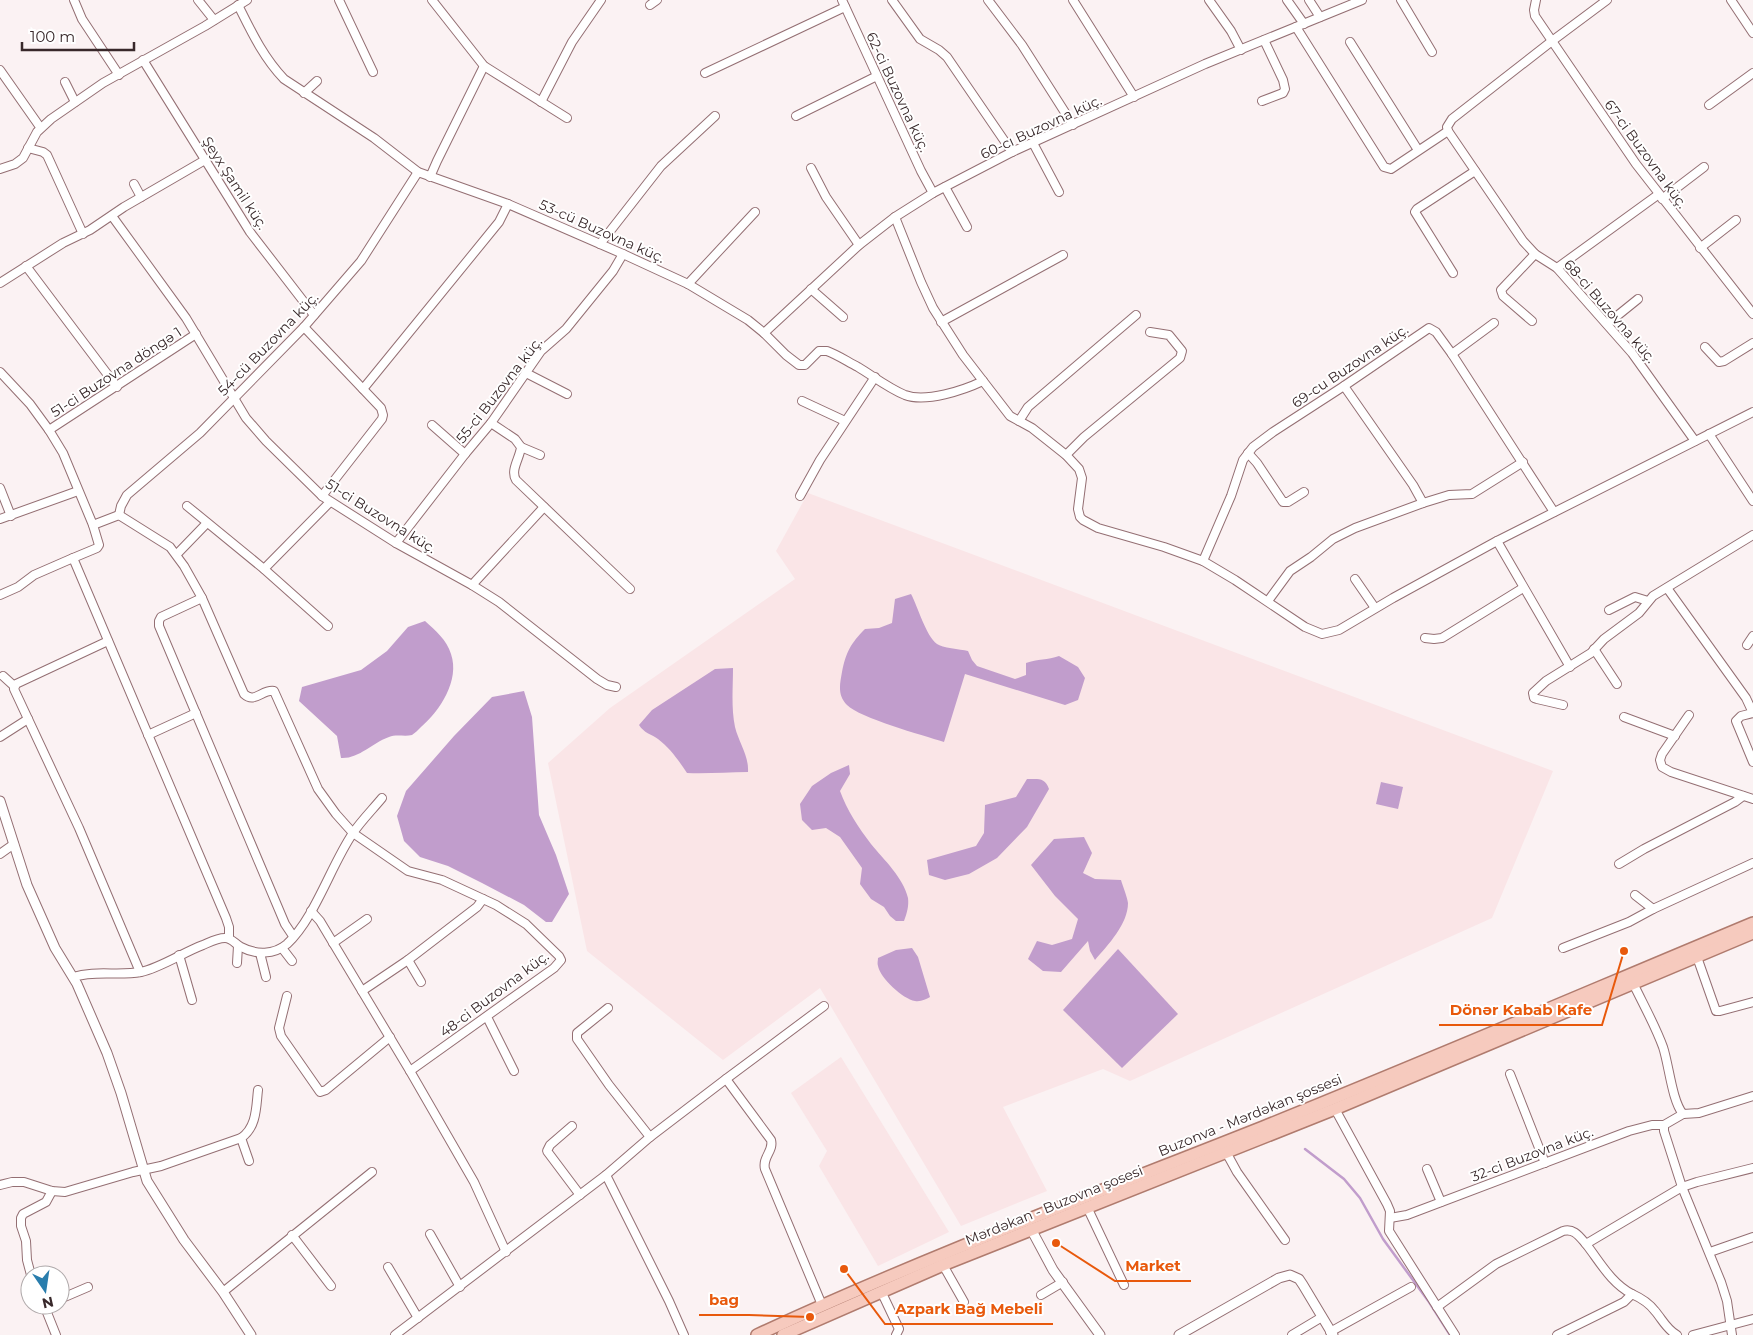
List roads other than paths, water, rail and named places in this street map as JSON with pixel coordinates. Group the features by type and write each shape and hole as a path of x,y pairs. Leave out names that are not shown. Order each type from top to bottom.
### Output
{"main road":[{"name":"Buzonva - Mərdəkan şossesi","path":"757,1335 822,1305 1010,1227 1330,1100 1753,923"},
{"name":"Mərdəkan - Buzovna şosesi","path":"783,1335 802,1331 881,1291 943,1265 1335,1109 1753,933"}],"street":[{"path":"74,0 82,19 119,75"},
{"path":"198,0 214,20"},
{"path":"0,169 19,162 26,155 40,128 75,102 247,0"},
{"path":"339,0 373,72"},
{"path":"432,0 484,66 567,118"},
{"path":"541,102 572,42 601,0"},
{"path":"892,0 920,39 947,57 1012,152"},
{"path":"988,0 1022,45 1073,126"},
{"path":"1073,0 1134,97"},
{"path":"1209,0 1231,31 1241,50"},
{"path":"1287,0 1304,24"},
{"path":"1309,0 1320,17"},
{"name":"60-cı Buzovna küç.","path":"764,332 859,245 895,217 933,193 1012,152 1073,126 1204,64 1362,0"},
{"path":"1400,0 1432,52"},
{"name":"67-ci Buzovna küç.","path":"1536,0 1535,16 1618,138 1660,196 1753,314"},
{"path":"1296,27 1384,167 1390,169 1448,131 1447,127 1452,119 1607,0"},
{"path":"1732,0 1753,34"},
{"path":"705,74 843,2"},
{"name":"62-ci Buzovna küç.","path":"843,2 933,193"},
{"name":"53-cü Buzovna küç.","path":"238,5 252,34 275,70 284,79 374,138 418,172 508,204 688,284 748,320 764,332 786,355 799,365 805,365 816,352 832,353 898,392 916,398 958,391 984,381"},
{"path":"1262,101 1283,93 1285,89 1283,80 1264,40"},
{"path":"1350,42 1418,150"},
{"name":"Şeyx Şamil küç.","path":"143,60 250,232 314,315"},
{"path":"430,177 484,66"},
{"path":"0,70 40,128"},
{"path":"1709,105 1753,73"},
{"path":"796,116 877,76"},
{"path":"304,93 317,81"},
{"path":"65,82 75,102"},
{"path":"600,244 661,166 715,116"},
{"name":"68-ci Buzovna küç.","path":"1448,131 1518,236 1535,254 1557,268 1607,324 1648,373 1695,441"},
{"path":"1033,143 1059,192"},
{"path":"28,148 48,154 83,234"},
{"path":"0,283 63,243 83,234 141,197 205,160"},
{"path":"1557,268 1704,167"},
{"path":"811,168 826,197 859,245"},
{"path":"1453,273 1415,212 1474,170"},
{"name":"54-cü Buzovna küç.","path":"120,515 120,506 127,495 188,444 304,327 361,261 418,172"},
{"path":"134,184 141,197"},
{"path":"945,187 967,227"},
{"path":"363,389 499,222 508,204"},
{"path":"688,284 755,212"},
{"name":"51-ci Buzovna küç.","path":"112,216 196,334 256,431 322,496 396,543 472,585 518,616 597,679 607,685 616,687"},
{"path":"895,217 921,282 941,322 1007,412 1032,428 1074,463 1080,473 1082,485 1078,509 1083,520 1098,528 1164,547 1203,561 1268,601 1305,627 1322,634 1339,630 1375,608 1498,541 1753,412"},
{"path":"1700,248 1736,220"},
{"name":"55-ci Buzovna küç.","path":"396,543 491,423 545,347 561,334 578,314 623,254"},
{"path":"1532,321 1503,296 1501,290 1535,254"},
{"path":"941,322 1063,255"},
{"path":"26,266 117,387"},
{"path":"811,289 843,317"},
{"path":"1607,324 1638,299"},
{"path":"1019,421 1028,407 1136,315"},
{"path":"1452,354 1494,322"},
{"path":"304,327 383,412 382,419 322,496"},
{"name":"69-cu Buzovna küç.","path":"1203,561 1231,496 1243,460 1248,453 1260,441 1429,328 1436,332 1452,354 1554,512"},
{"path":"1066,455 1084,437 1180,358 1182,351 1169,336 1150,332"},
{"name":"51-ci Buzovna döngə 1","path":"49,430 196,334"},
{"path":"1705,347 1719,362 1724,361 1753,343"},
{"path":"0,372 20,392 49,430 66,458 99,545 97,548 34,575 13,590 0,595"},
{"path":"526,373 566,394"},
{"path":"800,496 820,460 875,377"},
{"path":"1344,386 1413,485 1423,503"},
{"path":"802,401 845,421"},
{"path":"491,423 515,439 521,447 540,455"},
{"path":"432,424 465,454"},
{"path":"1709,434 1753,501"},
{"path":"521,447 514,476 630,589"},
{"path":"1248,453 1283,502 1288,502 1304,492"},
{"path":"1268,601 1290,570 1311,558 1333,540 1355,528 1423,503 1450,495 1472,494 1522,462"},
{"path":"0,488 11,516"},
{"path":"0,520 78,491"},
{"path":"264,569 330,502"},
{"path":"186,506 264,569 328,626"},
{"path":"472,585 544,507"},
{"path":"92,525 120,515"},
{"name":"48-ci Buzovna küç.","path":"120,515 170,547 177,554 202,598 244,694 248,698 252,698 258,697 268,690 274,691 318,789 324,799 353,833 408,872 442,880 496,905 526,924 557,953 560,960 554,968 410,1071"},
{"path":"177,554 207,523"},
{"path":"1563,705 1534,698 1533,693 1546,682 1587,656 1600,642 1639,613 1648,601 1753,535"},
{"path":"1498,541 1523,588 1570,666"},
{"path":"73,558 226,918 229,927 229,938"},
{"path":"1355,579 1375,608"},
{"path":"1425,638 1434,640 1442,638 1523,588"},
{"path":"1667,588 1746,698 1753,713 1741,716 1736,721 1753,762"},
{"path":"1609,610 1635,597 1648,601"},
{"path":"202,598 161,617 159,621 196,713 286,924 293,936"},
{"path":"1747,645 1753,636"},
{"path":"14,686 108,641"},
{"path":"1594,649 1617,684"},
{"path":"3,676 14,686 79,828 140,972"},
{"path":"148,735 196,713"},
{"path":"1689,716 1662,754 1660,760 1662,767 1671,772 1753,799"},
{"path":"1624,718 1675,736"},
{"path":"0,737 28,719"},
{"path":"1618,864 1743,796"},
{"path":"73,977 87,973 140,972 217,939 229,938 238,946 260,953 282,948 311,911 353,833 382,798"},
{"path":"0,801 24,875 51,939 61,960 73,977 112,1065 142,1170 150,1187 169,1217 223,1292 251,1335"},
{"path":"0,854 14,844"},
{"path":"1563,948 1629,922 1753,863"},
{"path":"1635,895 1653,909"},
{"path":"362,991 408,960 477,907 483,899"},
{"path":"311,911 320,921 410,1071 480,1195 506,1252"},
{"path":"333,943 367,919"},
{"path":"238,946 238,963"},
{"path":"282,948 292,961"},
{"path":"260,953 266,977"},
{"path":"179,955 192,1000"},
{"path":"1697,957 1716,1011 1753,1002"},
{"path":"408,960 421,982"},
{"path":"1633,983 1662,1043 1678,1106 1682,1114"},
{"path":"287,996 279,1028 281,1036 320,1092 326,1090 390,1037"},
{"path":"395,1335 606,1175 650,1137 824,1006"},
{"path":"608,1008 577,1033 577,1039 609,1085 650,1137"},
{"path":"487,1017 514,1071"},
{"path":"1510,1074 1545,1163"},
{"path":"726,1079 771,1140 772,1148 764,1160 765,1169 822,1305"},
{"path":"0,1185 24,1182 52,1191 73,1190 171,1163 208,1148 241,1138 254,1123 258,1090"},
{"name":"32-ci Buzovna küç.","path":"1390,1218 1407,1215 1629,1131 1664,1125 1682,1114 1699,1113 1753,1096"},
{"path":"1335,1109 1388,1204 1389,1231 1454,1335"},
{"path":"1664,1125 1664,1131 1682,1188 1710,1252 1727,1301 1732,1335"},
{"path":"572,1126 550,1145 547,1151 580,1195"},
{"path":"241,1138 249,1161"},
{"path":"1226,1152 1237,1172 1285,1240"},
{"path":"1586,1244 1682,1188 1697,1182 1753,1168"},
{"path":"1427,1169 1441,1202"},
{"path":"223,1292 372,1172"},
{"path":"606,1175 684,1335"},
{"path":"28,1265 21,1218 23,1214 46,1202 52,1191"},
{"path":"1087,1207 1124,1285"},
{"path":"1031,1229 1044,1255 1100,1335"},
{"path":"1437,1307 1496,1264 1563,1231 1569,1230 1574,1231 1586,1244 1619,1287 1641,1298 1651,1306 1667,1328 1677,1335"},
{"path":"430,1234 460,1286"},
{"path":"292,1235 331,1286"},
{"path":"1710,1252 1753,1237"},
{"path":"943,1265 964,1302"},
{"path":"388,1267 418,1318"},
{"path":"1179,1335 1279,1278 1290,1274 1299,1279 1331,1333 1411,1287"},
{"path":"1041,1295 1063,1282"},
{"path":"70,1295 88,1288"},
{"path":"881,1291 899,1329 896,1335"},
{"path":"1557,1335 1624,1302 1632,1294"},
{"path":"49,1315 56,1335"},
{"path":"1292,1335 1322,1317"},
{"path":"1693,1335 1753,1319"}],"waterway":[{"path":"1305,1149 1344,1179 1360,1198 1383,1239 1429,1302 1450,1335"}],"place":[{"name":"Dönər Kabab Kafe","path":"1624,951"},
{"name":"Market","path":"1056,1243"},
{"name":"Azpark Bağ Mebeli","path":"844,1269"},
{"name":"bag","path":"810,1317"}]}
